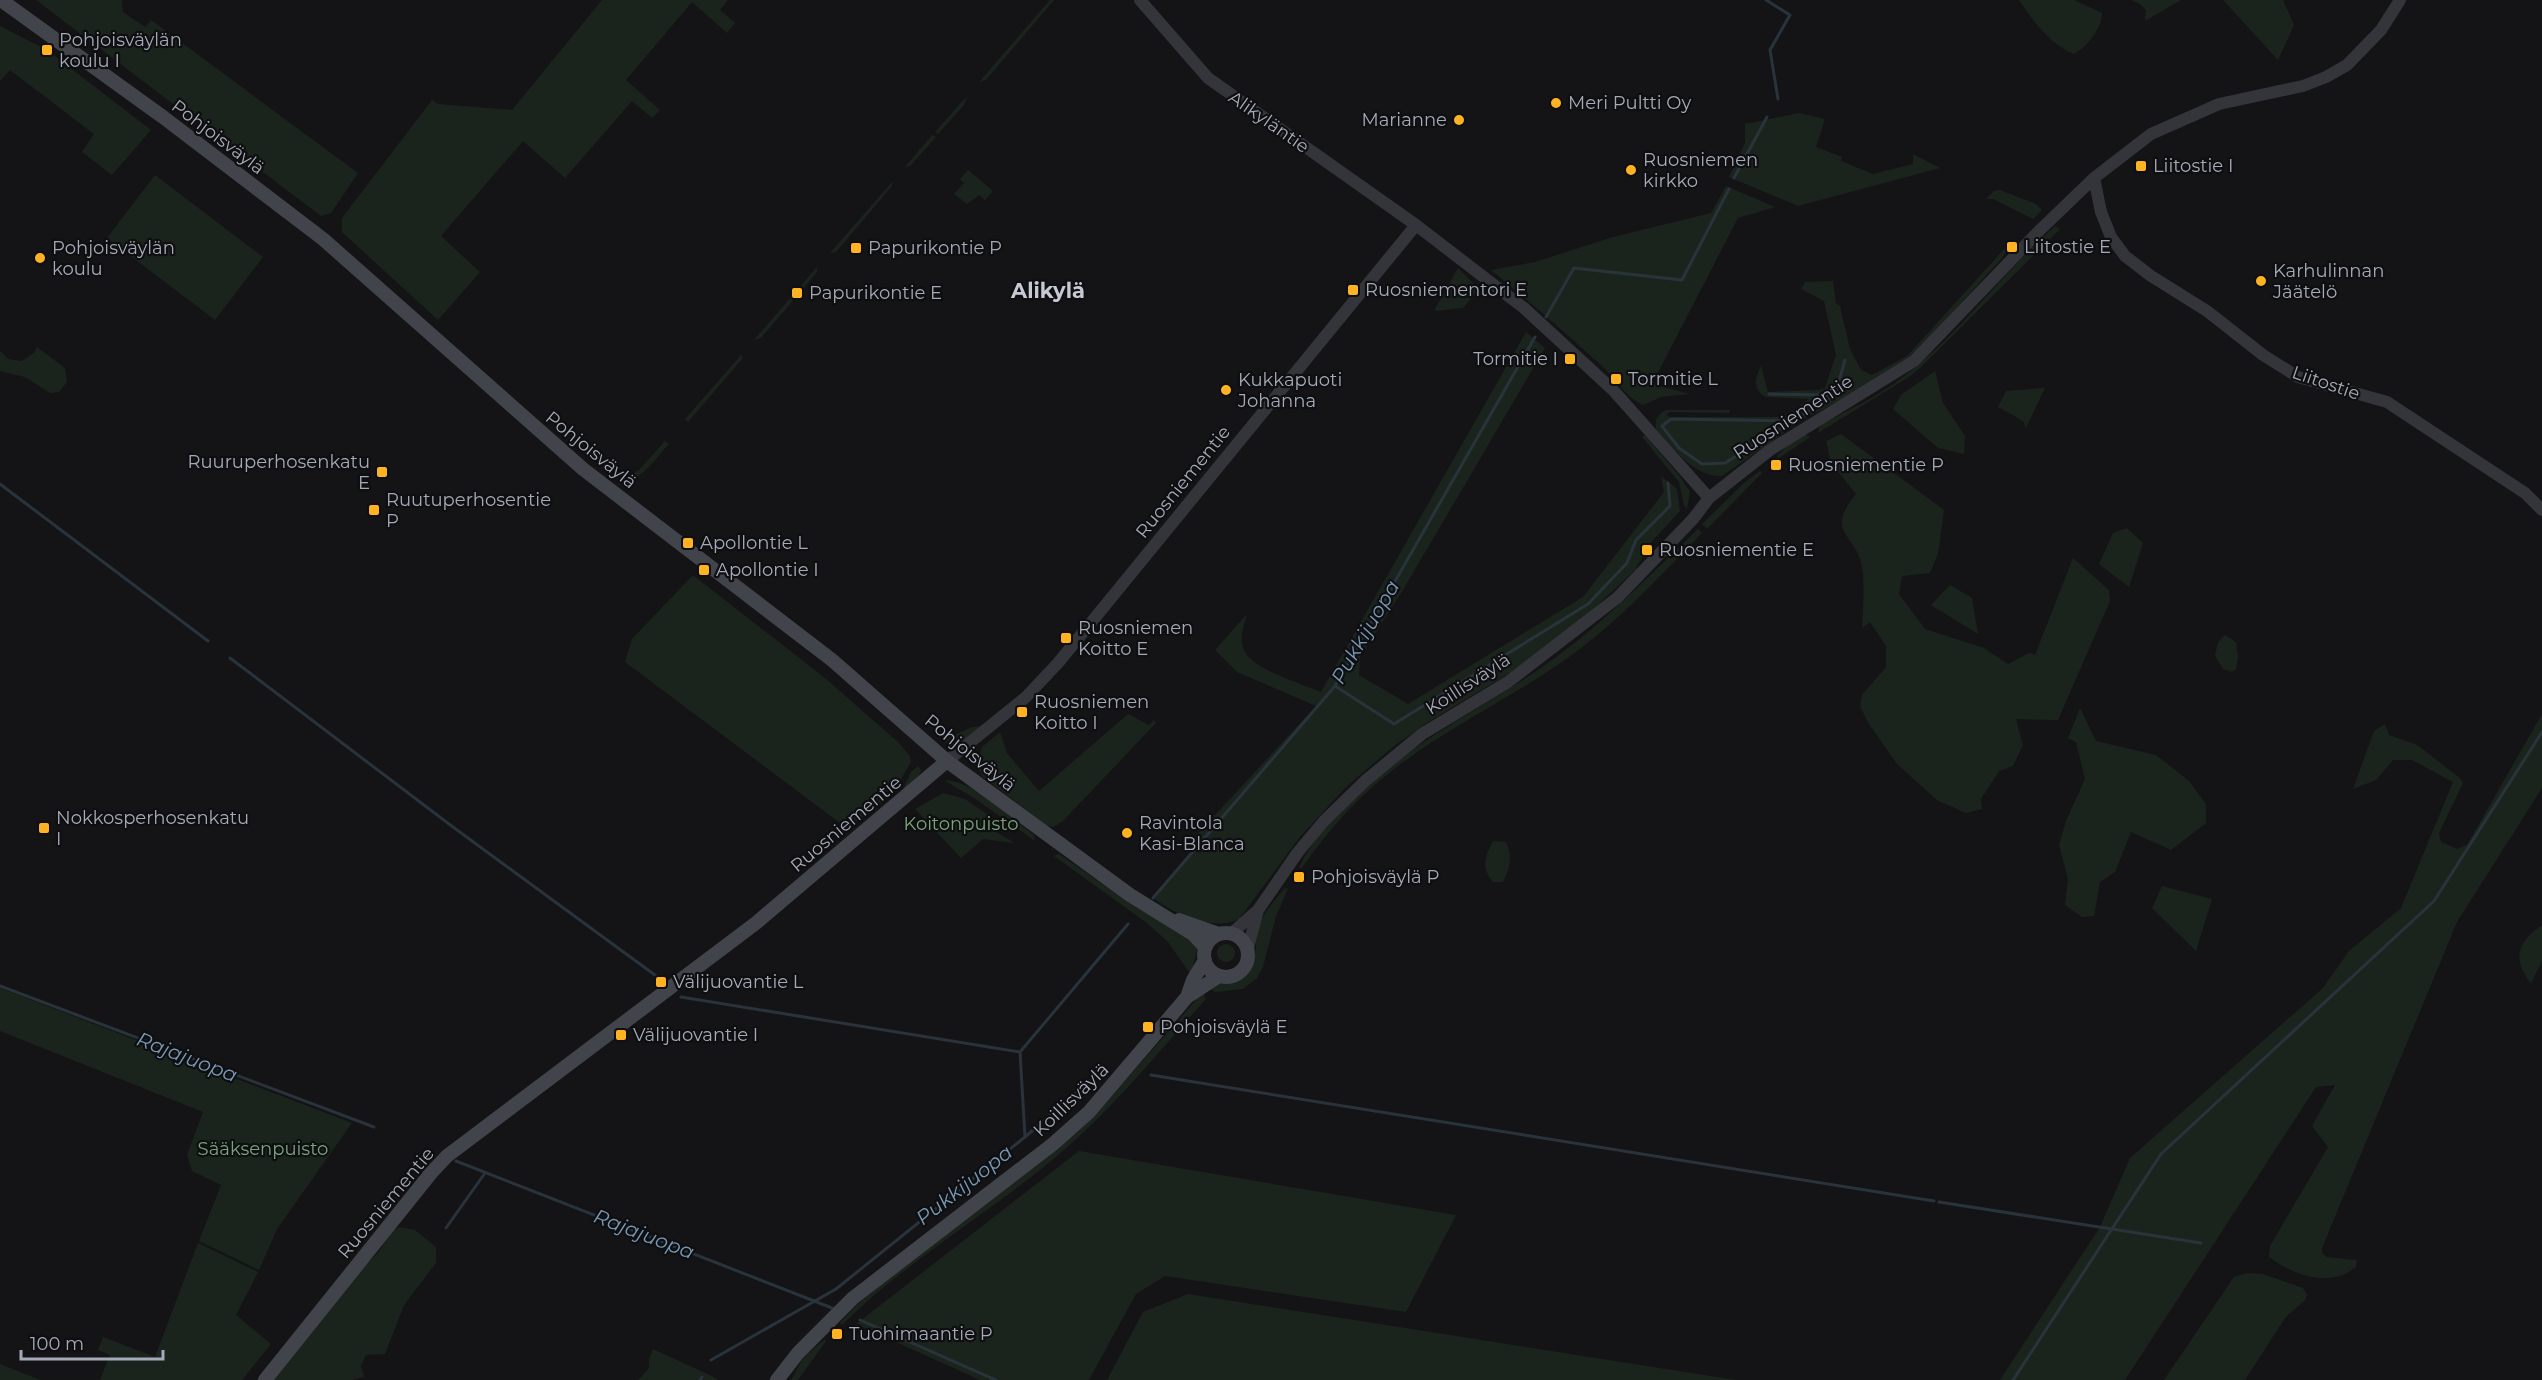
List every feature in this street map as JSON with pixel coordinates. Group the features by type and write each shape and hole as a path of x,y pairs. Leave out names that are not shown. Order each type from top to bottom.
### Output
{"main road":[{"name":"Pohjoisväylä","path":"1,0 146,105 323,239 583,469 832,660 947,761 1130,895 1193,934 1205,953"},
{"name":"Ruosniementie","path":"265,1380 447,1156 733,941 947,761"},
{"name":"Pohjoisväylä","path":"1166,916 1225,933"},
{"path":"1225,933 1244,941 1248,948 1248,960 1242,971 1231,976 1219,976 1207,967 1205,953 1213,937 1225,933"},
{"name":"Koillisväylä","path":"1187,998 1205,953"},
{"name":"Koillisväylä","path":"777,1380 798,1353 854,1298 1053,1144 1089,1112 1187,998 1219,976"}],"street":[{"name":"Alikyläntie","path":"1140,0 1208,78 1416,225"},
{"name":"Ruosniementie","path":"1709,498 1780,444 1914,361 2041,229 2094,178 2151,134 2219,104 2303,86 2333,73 2362,51 2381,30 2400,0"},
{"name":"Liitostie","path":"2094,178 2101,212 2111,237 2125,256 2151,276 2207,311 2263,355 2298,377 2387,402 2525,494 2542,510"},
{"name":"Ruosniementie","path":"947,761 1026,697 1058,663 1416,225"},
{"path":"1416,225 1475,269 1572,351 1621,398 1709,498"},
{"name":"Koillisväylä","path":"1248,948 1258,910 1298,852 1365,781 1422,734 1508,682 1617,598 1693,519 1709,498"},
{"name":"Koillisväylä","path":"1225,933 1258,910"}],"green space":[{"path":"36,0 122,0 123,12 145,27 151,20 358,173 331,213 321,216"},
{"path":"602,0 728,0 720,10 735,23 727,33 692,2 626,80 660,110 652,118 632,101 565,178 523,141 441,236 480,272 438,320 342,232 342,218 432,100 438,104 512,110"},
{"path":"1050,0 1054,0 986,80 979,82"},
{"path":"2019,0 2074,0 2102,13 2101,19 2093,36 2074,54 2050,39"},
{"path":"2131,0 2181,0 2145,21 2146,10"},
{"path":"2223,0 2283,0 2294,25 2278,60"},
{"path":"0,26 47,50 151,130 112,175 82,152 94,134 10,70 0,81"},
{"path":"967,96 964,105 938,134 935,132"},
{"path":"1799,113 1825,119 1816,147 1842,157 1841,161 1873,174 1913,164 1913,154 1940,168 1798,206 1729,177 1745,143 1745,124"},
{"path":"932,135 936,137 910,166 905,167"},
{"path":"968,170 993,191 985,200 979,195 967,204 954,194 964,183 960,179"},
{"path":"155,175 263,257 215,320 107,238"},
{"path":"892,182 892,186 836,252 830,253"},
{"path":"1726,186 1775,207 1738,218 1652,384 1689,394 1661,397 1643,405 1637,402 1608,372 1491,270 1535,262 1613,237 1711,213"},
{"path":"2000,190 2036,204 2042,210 2033,219 1993,199 1986,199 1994,191"},
{"path":"2055,226 2060,229 1921,367 1909,377 1818,433 1820,425 1883,391 1924,360"},
{"path":"2007,246 2009,247 2002,258 1930,337 1900,365 1856,392 1804,419 1722,476 1702,472 1694,467 1677,453 1656,429 1657,418 1666,410 1730,410 1729,413 1670,412 1666,415 1669,417 1784,417 1809,399 1766,397 1758,391 1756,383 1761,366 1768,392 1825,388 1836,355 1824,301 1801,289 1805,282 1833,281 1836,303 1840,306 1850,349 1861,370 1872,375 1907,356"},
{"path":"817,267 817,272 761,338 754,340"},
{"path":"1458,268 1479,289 1463,308 1434,311"},
{"path":"1526,332 1545,348 1403,590 1360,657 1359,675 1408,704 1583,597 1664,492 1661,476 1677,489 1680,511 1641,553 1643,556 1635,570 1587,615 1513,671 1428,722 1394,746 1346,787 1300,837 1239,919 1217,923 1206,922 1183,915 1162,904 1153,898 1189,857 1192,840 1316,706 1237,672 1215,650 1247,614 1242,643 1250,659 1291,681 1321,692"},
{"path":"37,347 65,368 67,382 59,392 50,393 25,377 0,371 0,351 8,359 22,361 34,353"},
{"path":"742,354 742,359 688,422 685,419"},
{"path":"1935,371 1943,403 1965,436 1964,454 1938,448 1893,409 1901,395"},
{"path":"2045,388 2026,428 2023,421 1998,407 2006,391"},
{"path":"1805,434 1810,437 1779,458 1777,456 1790,443"},
{"path":"1841,434 1944,510 1938,554 1930,573 1902,576 1899,594 1925,629 1984,648 2008,664 2029,653 2035,655 2073,558 2109,590 2110,601 2058,720 2016,719 2023,745 2013,766 1999,771 1981,799 1982,809 1966,813 1937,800 1897,764 1869,724 1860,706 1862,695 1886,667 1886,646 1870,622 1862,628 1864,590 1862,566 1859,555 1842,525 1847,507 1856,494 1831,463 1826,441"},
{"path":"1645,435 1690,492 1687,509 1679,482 1642,437"},
{"path":"665,441 669,444 646,470 624,484 616,485 639,470"},
{"path":"1760,471 1762,473 1707,529 1702,524 1744,483"},
{"path":"2127,528 2143,543 2129,587 2099,564 2113,533"},
{"path":"1698,529 1702,533 1613,622 1553,668 1397,766 1356,802 1327,834 1301,869 1299,867 1319,834 1345,805 1374,779 1405,755 1538,670 1581,638"},
{"path":"693,575 825,678 898,742 909,755 911,762 893,793 848,829 625,662 632,639"},
{"path":"1950,585 1972,598 1978,634 1931,605"},
{"path":"2225,635 2236,642 2238,657 2236,669 2231,672 2223,669 2215,656 2218,642"},
{"path":"2080,708 2096,741 2156,755 2189,781 2206,804 2206,823 2171,850 2131,832 2115,872 2100,882 2094,916 2082,917 2065,905 2068,879 2059,845 2066,821 2085,779 2076,742 2068,738"},
{"path":"1128,714 1149,725 1154,720 1156,723 1062,822 1053,827 1046,825 982,776 977,765 982,747 1000,732 1007,753 1039,791"},
{"path":"2542,714 2542,788 2457,922 2322,1248 2322,1253 2326,1257 2357,1260 2356,1267 2335,1277 2312,1277 2289,1270 2269,1257 2270,1246 2328,1147 2312,1126 2335,1085 2316,1087 2125,1380 2000,1380 2100,1227 2130,1158 2323,988 2349,951 2401,908 2453,782 2412,760 2393,760 2376,780 2353,789 2374,731 2385,724 2389,735 2417,745 2460,778 2463,783 2439,833 2441,842 2457,849 2467,845"},
{"path":"983,726 958,742 941,741 972,727"},
{"path":"918,766 921,770 918,778 906,790 903,789 911,772"},
{"path":"945,781 967,786 979,793 1034,835 1035,841 974,798"},
{"name":"Koitonpuisto","path":"943,793 965,799 995,820 991,829 1015,843 983,839 961,858 915,809"},
{"path":"1493,841 1506,842 1509,852 1509,867 1503,882 1493,882 1487,872 1486,857"},
{"path":"1059,854 1137,908 1187,934 1194,941 1197,949 1191,975 1168,942 1147,923 1054,856"},
{"path":"2162,886 2212,899 2196,951 2152,908"},
{"path":"1285,888 1288,889 1276,916 1263,967 1257,978 1243,989 1215,992 1207,987 1234,982 1248,973 1254,961 1257,933 1261,921"},
{"path":"2542,925 2542,961 2531,983 2521,966 2520,951 2527,938"},
{"path":"1226,944 1232,947 1235,953 1232,959 1226,962 1220,959 1217,953 1220,947"},
{"name":"Sääksenpuisto","path":"0,988 352,1123 277,1229 259,1270 199,1241 221,1185 192,1171 187,1155 203,1112 0,1031"},
{"path":"1203,992 1206,999 1084,1132 1038,1172 923,1256 842,1325 840,1323 887,1279 1102,1107"},
{"path":"1079,1151 1456,1215 1406,1312 1165,1276 1136,1294 1089,1380 980,1380 856,1324"},
{"path":"399,1227 415,1230 436,1247 436,1263 404,1305 385,1354 366,1355 361,1366 364,1377 351,1380 273,1380 360,1270 377,1254 393,1231"},
{"path":"198,1243 258,1272 236,1315 271,1344 242,1380 100,1380 110,1355 98,1350 103,1337 155,1357"},
{"path":"2248,1273 2263,1274 2303,1288 2307,1295 2305,1300 2285,1318 2245,1380 2164,1380 2234,1277"},
{"path":"1188,1294 1736,1380 1107,1380 1143,1312"},
{"path":"825,1339 826,1341 798,1380 791,1380 804,1357"},
{"path":"653,1349 717,1380 638,1380 649,1368"},
{"path":"0,1364 40,1380 0,1380"}],"waterway":[{"name":"Pukkijuopa","path":"1766,0 1790,15 1770,50 1778,99"},
{"name":"Pukkijuopa","path":"1734,178 1767,117"},
{"name":"Pukkijuopa","path":"1546,317 1574,268 1682,280 1729,189"},
{"name":"Pukkijuopa","path":"1153,898 1335,686 1535,337"},
{"path":"1791,421 1671,419 1662,426 1679,448 1702,464 1725,463 1835,395 1845,360"},
{"path":"1769,394 1833,395"},
{"path":"1335,686 1394,724 1588,604 1627,563 1636,540 1670,506 1668,483"},
{"path":"0,484 208,641"},
{"path":"230,658 453,827 659,978"},
{"path":"2013,1380 2161,1154 2434,901 2542,732"},
{"name":"Pukkijuopa","path":"711,1360 836,1289 1025,1137 1020,1052 1128,924"},
{"name":"Rajajuopa","path":"0,986 374,1127"},
{"path":"681,997 1020,1052"},
{"path":"1025,1137 1105,1068"},
{"path":"1151,1075 1934,1201"},
{"name":"Rajajuopa","path":"456,1161 832,1308"},
{"path":"446,1228 485,1173"},
{"path":"1939,1202 2201,1243"},
{"name":"Rajajuopa","path":"860,1320 996,1380"}],"place":[{"name":"Pohjoisväylän koulu I","path":"47,50"},
{"name":"Meri Pultti Oy","path":"1556,103"},
{"name":"Marianne","path":"1459,120"},
{"name":"Liitostie I","path":"2141,166"},
{"name":"Ruosniemen kirkko","path":"1631,170"},
{"name":"Liitostie E","path":"2012,247"},
{"name":"Papurikontie P","path":"856,248"},
{"name":"Pohjoisväylän koulu","path":"40,258"},
{"name":"Karhulinnan Jäätelö","path":"2261,281"},
{"name":"Ruosniementori E","path":"1353,290"},
{"name":"Papurikontie E","path":"797,293"},
{"name":"Tormitie I","path":"1570,359"},
{"name":"Tormitie L","path":"1616,379"},
{"name":"Kukkapuoti Johanna","path":"1226,390"},
{"name":"Ruosniementie P","path":"1776,465"},
{"name":"Ruuruperhosenkatu E","path":"382,472"},
{"name":"Ruutuperhosentie P","path":"374,510"},
{"name":"Apollontie L","path":"688,543"},
{"name":"Ruosniementie E","path":"1647,550"},
{"name":"Apollontie I","path":"704,570"},
{"name":"Ruosniemen Koitto E","path":"1066,638"},
{"name":"Ruosniemen Koitto I","path":"1022,712"},
{"name":"Nokkosperhosenkatu I","path":"44,828"},
{"name":"Ravintola Kasi-Blanca","path":"1127,833"},
{"name":"Pohjoisväylä P","path":"1299,877"},
{"name":"Välijuovantie L","path":"661,982"},
{"name":"Pohjoisväylä E","path":"1148,1027"},
{"name":"Välijuovantie I","path":"621,1035"},
{"name":"Tuohimaantie P","path":"837,1334"}],"district":[{"name":"Alikylä","path":"1048,290"}]}
